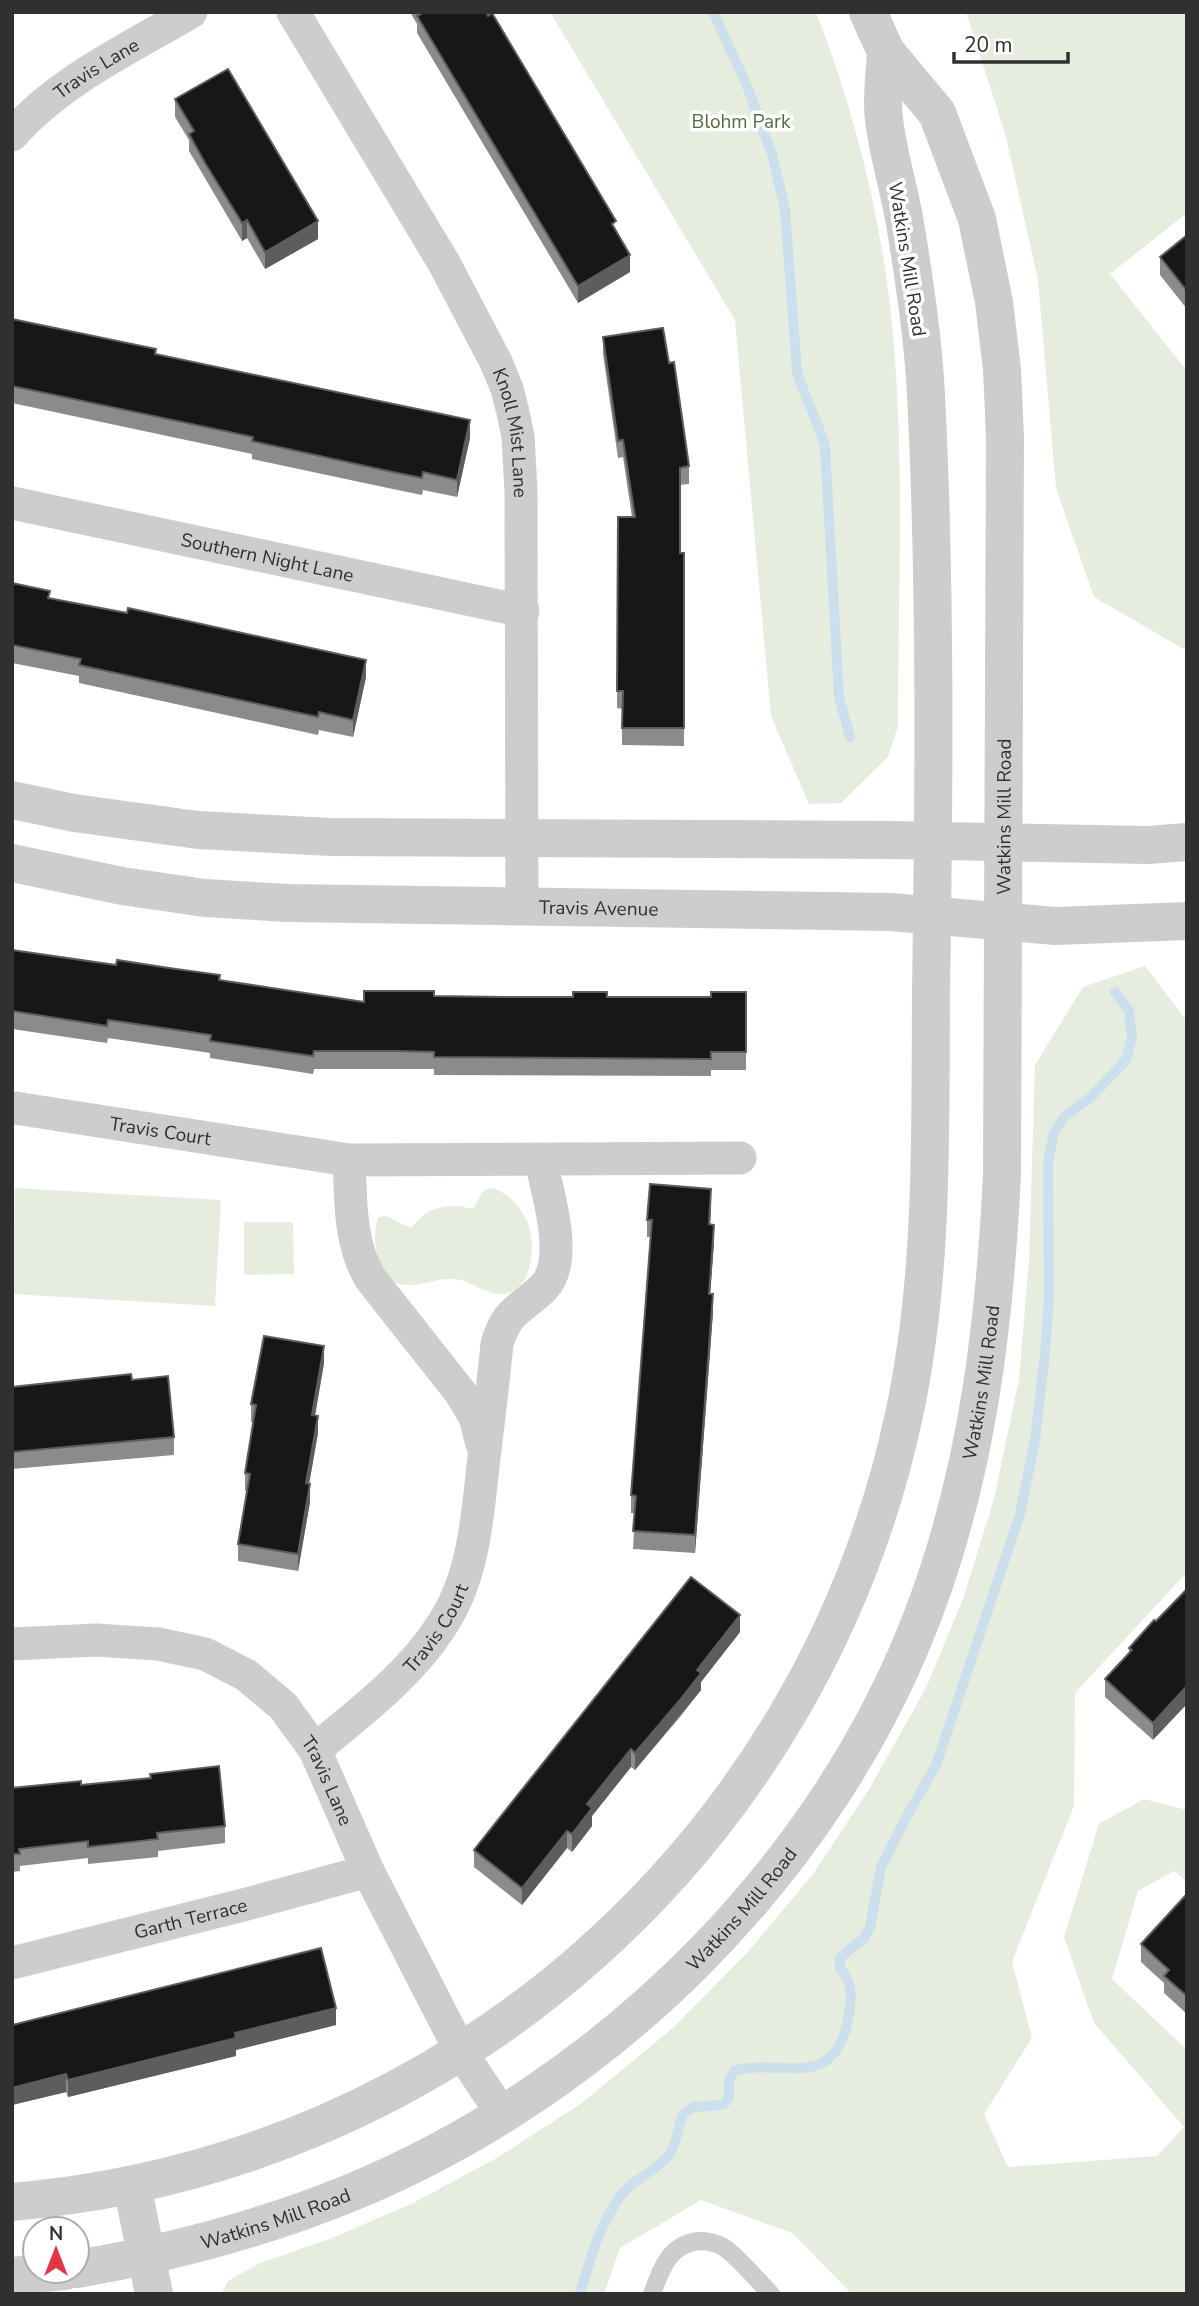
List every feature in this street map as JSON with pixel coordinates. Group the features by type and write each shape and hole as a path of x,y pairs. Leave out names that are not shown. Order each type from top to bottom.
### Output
{"street":[{"name":"Travis Lane","path":"12,135 43,104 82,77 191,12"},
{"name":"Knoll Mist Lane","path":"293,12 444,263 508,389 518,437 520,463 523,611 522,907"},
{"name":"Watkins Mill Road","path":"91,2270 150,2276 256,2226 351,2192 446,2147 502,2114 638,2016 704,1952 771,1877 818,1812 860,1746 895,1680 926,1606 953,1524 965,1476 989,1354 998,1264 1002,1173 1005,438 1002,369 994,302 977,219 937,113 886,52 868,12"},
{"name":"Watkins Mill Road","path":"12,2202 60,2213 132,2185 188,2172 272,2145 343,2117 410,2083 522,2012 583,1961 646,1901 689,1854 748,1778 787,1717 836,1625 863,1559 888,1480 905,1412 917,1341 929,1203 933,841 929,470 925,374 905,223 883,114 886,52"},
{"name":"Southern Night Lane","path":"12,503 523,611"},
{"path":"12,800 74,813 198,830 331,837 1149,845 1187,842"},
{"name":"Travis Avenue","path":"12,863 122,886 205,898 288,903 890,912 1056,926 1187,921"},
{"name":"Travis Court","path":"15,1108 349,1160 740,1158"},
{"name":"Travis Court","path":"349,1160 354,1230 363,1267 466,1400 478,1427 483,1464"},
{"name":"Travis Court","path":"315,1750 411,1666 453,1608 469,1562 501,1331 515,1309 547,1284 554,1271 556,1242 541,1160"},
{"name":"Travis Lane","path":"12,1644 96,1640 158,1644 205,1654 246,1675 283,1706 315,1750 368,1871 461,2052 502,2114"},
{"name":"Garth Terrace","path":"12,1963 247,1905 368,1871"},
{"path":"132,2185 150,2276"}],"lane":[{"path":"652,2294 665,2261 671,2254 687,2244 706,2241 724,2248 771,2294"}],"green space":[{"name":"Blohm Park","path":"550,12 816,12 845,96 869,182 891,315 898,405 898,726 888,757 841,803 809,804 771,716 735,320"},
{"path":"966,12 1187,12 1187,213 1110,274 1187,371 1187,651 1094,597 1056,488 1038,280 1005,133"},
{"path":"1145,966 1187,1021 1187,1572 1075,1693 1074,1806 1012,1962 1032,2038 984,2114 1008,2167 1157,2156 1184,2127 1094,2023 1064,1937 1099,1824 1144,1799 1187,1810 1187,1882 1174,1871 1138,1891 1112,1979 1187,2050 1187,2294 852,2294 792,2233 701,2200 620,2248 604,2294 221,2294 228,2281 260,2263 332,2238 411,2204 495,2159 582,2103 674,2027 746,1954 813,1874 868,1791 926,1688 963,1599 994,1499 1019,1379 1029,1261 1035,1065 1083,987"},
{"path":"15,1188 221,1200 215,1306 12,1294"},
{"path":"490,1188 502,1192 513,1201 522,1211 531,1233 529,1269 518,1288 509,1293 497,1294 458,1280 446,1279 404,1285 388,1276 382,1268 376,1247 378,1218 386,1216 411,1228 424,1215 438,1208 455,1206 473,1209 482,1192"},
{"path":"244,1222 293,1222 294,1274 244,1275"}],"building":[{"path":"420,12 486,12 488,16 492,13 616,221 612,224 630,255 578,286 417,16"},
{"path":"228,69 318,221 265,252 247,220 242,223 205,163 189,134 194,131 175,99"},
{"path":"1187,235 1187,291 1160,257"},
{"path":"12,319 156,349 155,354 470,420 457,480 423,472 422,478 388,471 252,441 253,437 12,386"},
{"path":"663,328 669,363 674,362 689,466 680,468 680,553 684,553 684,728 622,728 623,691 617,691 618,517 635,517 623,440 618,441 603,337"},
{"path":"12,583 50,591 48,598 127,613 128,608 366,660 353,720 319,712 318,717 79,665 81,659 12,645"},
{"path":"12,950 116,965 117,960 220,975 219,980 364,1002 364,991 434,991 434,996 504,997 573,997 573,992 607,992 607,997 711,997 711,992 746,992 746,1052 711,1052 711,1059 434,1057 434,1052 399,1051 314,1051 313,1056 210,1041 211,1035 108,1020 107,1026 12,1011"},
{"path":"650,1184 711,1189 709,1224 714,1225 709,1294 713,1294 695,1535 633,1531 636,1496 631,1495 652,1220 647,1220"},
{"path":"264,1336 324,1346 312,1415 318,1416 306,1483 310,1484 298,1554 238,1544 250,1474 245,1473 256,1405 251,1404"},
{"path":"131,1374 132,1380 168,1376 174,1437 12,1452 12,1387"},
{"path":"691,1577 740,1615 697,1670 701,1673 680,1700 635,1753 631,1749 587,1804 592,1808 572,1834 567,1831 522,1888 474,1850"},
{"path":"1187,1589 1187,1686 1153,1723 1105,1679 1132,1650 1129,1648 1154,1620"},
{"path":"219,1766 225,1826 157,1833 158,1839 88,1847 88,1841 19,1849 20,1854 12,1854 12,1788 151,1778 150,1774"},
{"path":"1185,1896 1187,1996 1164,1976 1169,1970 1141,1944"},
{"path":"321,1948 336,2008 235,2033 236,2038 68,2080 66,2074 12,2088 12,2025"}],"waterway":[{"path":"713,12 747,86 772,154 785,209 797,372 825,447 839,697 850,737"},
{"path":"580,2294 596,2244 612,2209 624,2191 669,2155 683,2114 693,2107 723,2105 729,2098 729,2080 734,2071 818,2065 831,2057 841,2042 851,1998 848,1980 840,1968 840,1958 864,1939 870,1927 881,1867 936,1765 1020,1514 1035,1440 1045,1354 1049,1297 1048,1163 1054,1133 1065,1116 1090,1098 1126,1060 1132,1037 1129,1011 1115,992"}]}
